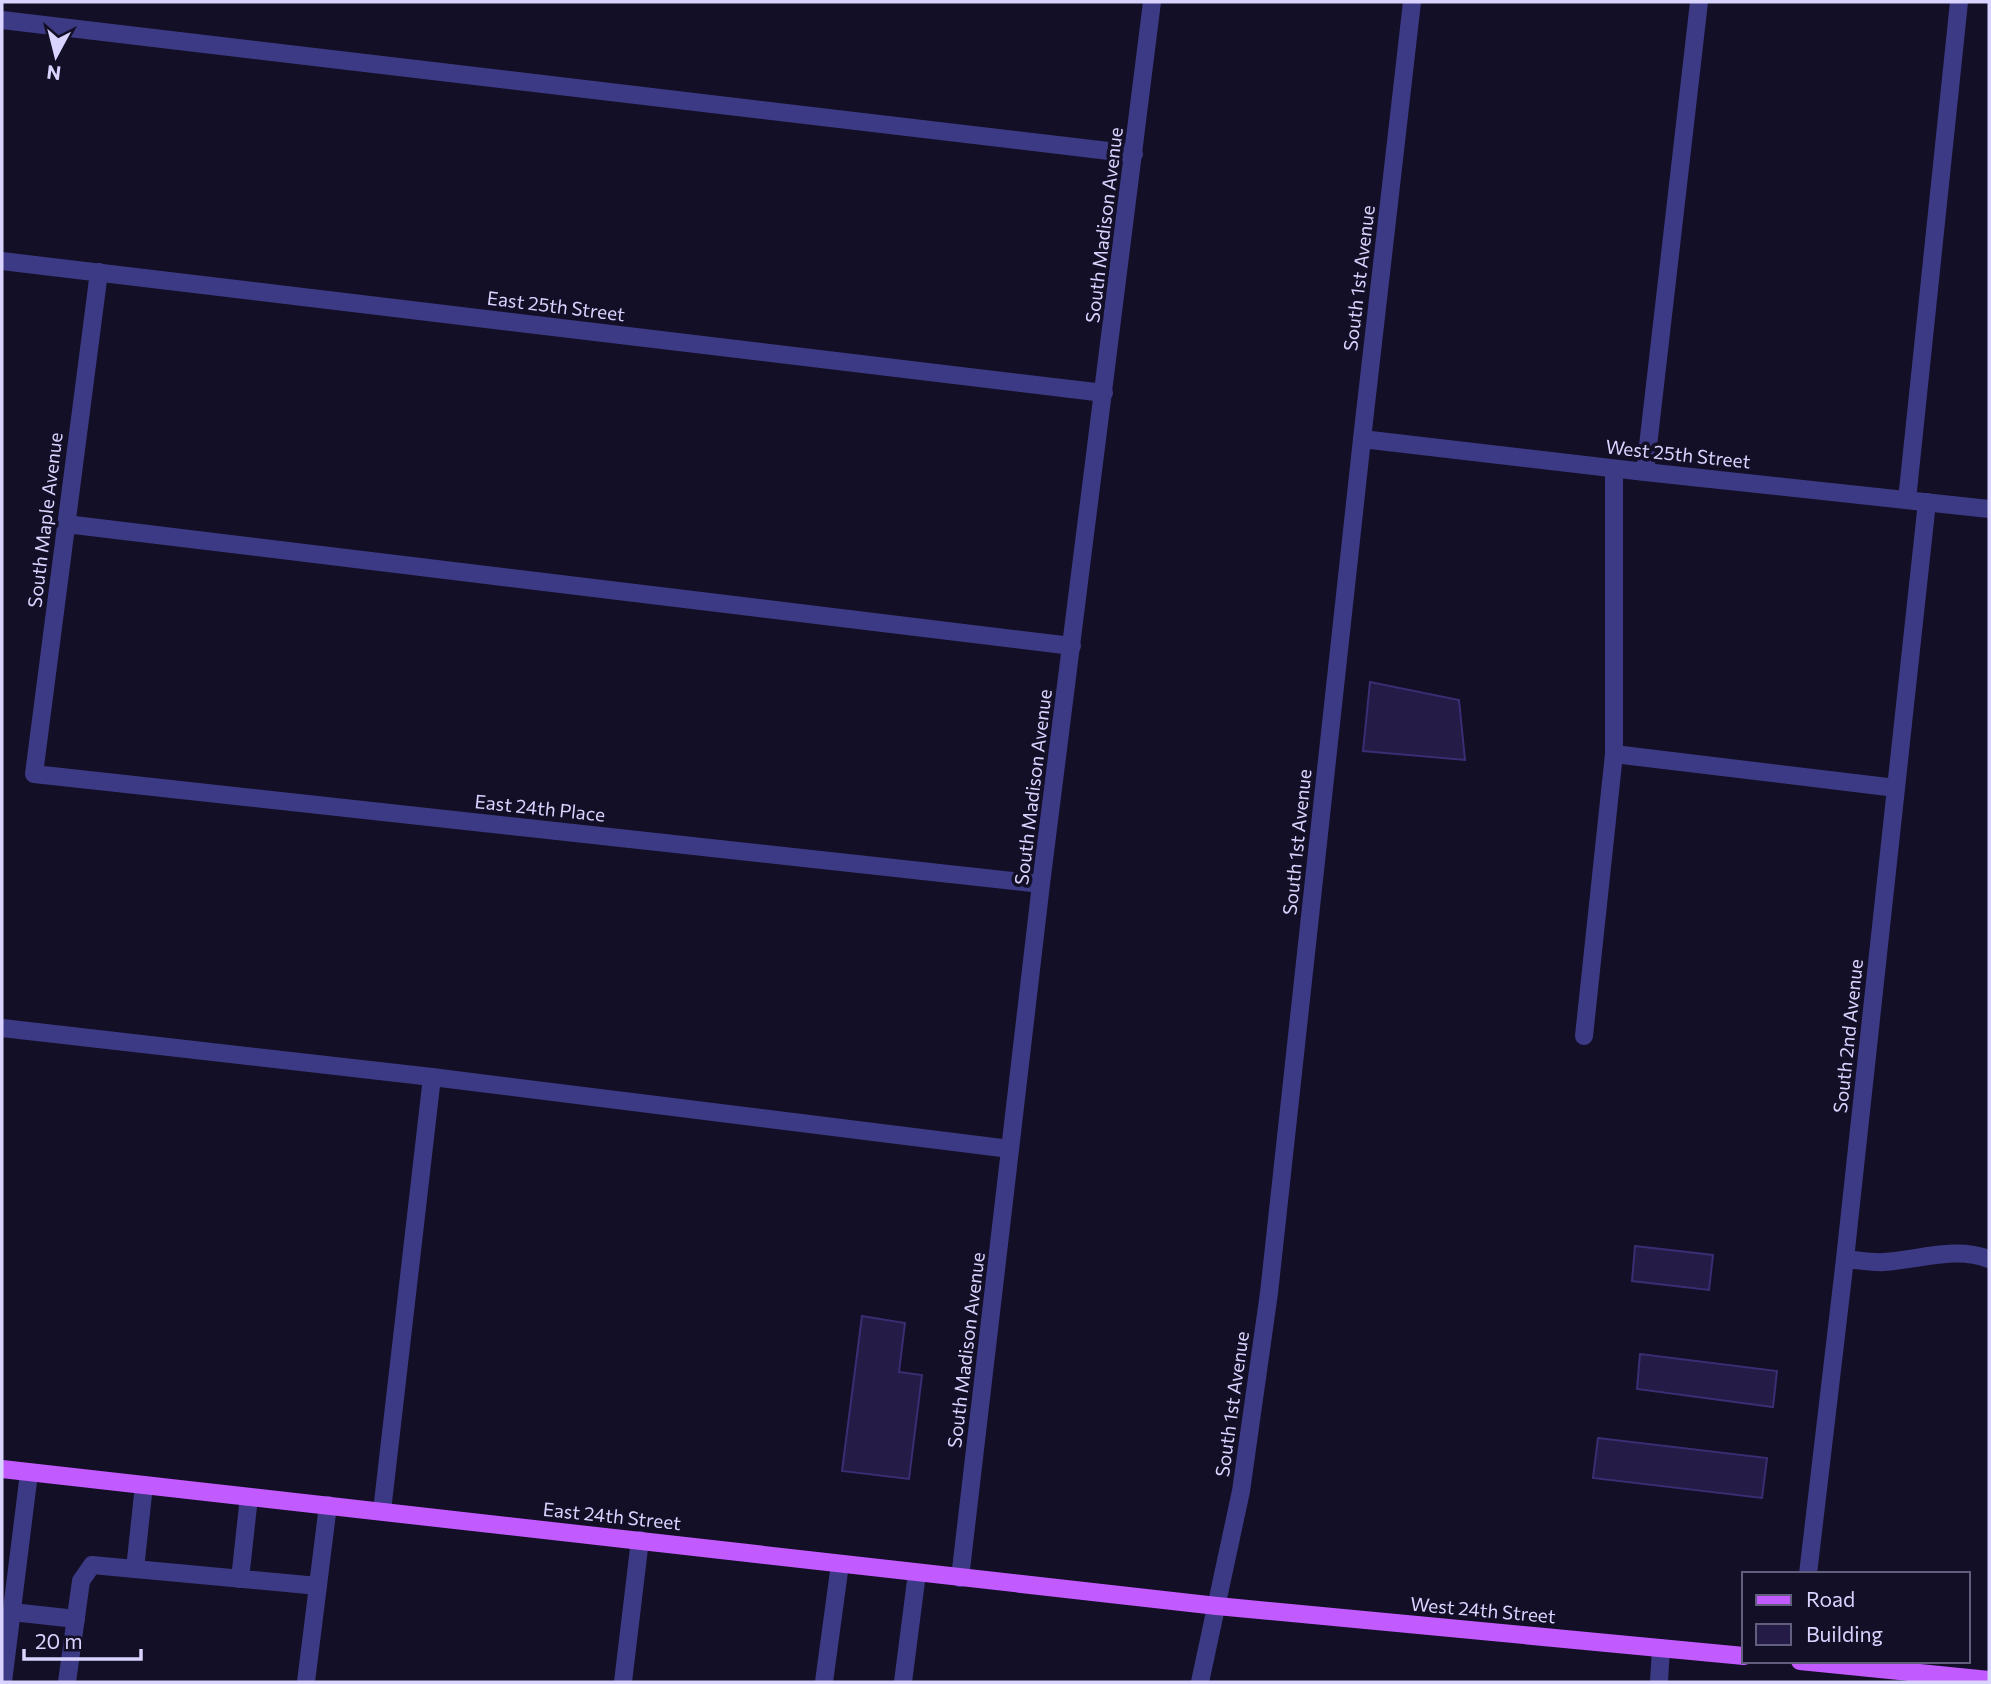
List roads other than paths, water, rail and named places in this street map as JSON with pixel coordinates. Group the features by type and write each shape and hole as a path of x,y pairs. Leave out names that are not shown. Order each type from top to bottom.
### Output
{"main road":[{"name":"East 24th Street","path":"2,1469 1217,1606"},
{"name":"West 24th Street","path":"1217,1606 1742,1656"},
{"path":"1820,1663 1989,1680"}],"street":[{"name":"South Madison Avenue","path":"960,1578 1041,884 1152,2"},
{"name":"South 1st Avenue","path":"1200,1682 1241,1491 1269,1293 1412,2"},
{"path":"1645,472 1699,2"},
{"path":"1907,500 1959,2"},
{"path":"2,20 1134,154"},
{"name":"East 25th Street","path":"2,261 1104,393"},
{"name":"South Maple Avenue","path":"34,774 99,272"},
{"name":"West 25th Street","path":"1362,439 1989,509"},
{"path":"1584,1036 1614,754 1614,468"},
{"name":"South 2nd Avenue","path":"1808,1572 1927,502"},
{"path":"66,524 1072,646"},
{"path":"1614,754 1896,788"},
{"name":"East 24th Place","path":"34,774 1041,884"},
{"path":"2,1028 432,1077 1010,1149"},
{"path":"382,1511 432,1077"},
{"path":"1845,1259 1881,1262 1953,1253 1980,1255 1989,1259"},
{"path":"3,1682 29,1473"},
{"path":"135,1569 144,1485"},
{"path":"240,1580 249,1497"},
{"path":"306,1682 328,1506"},
{"path":"622,1682 640,1540"},
{"path":"824,1682 839,1564"},
{"path":"67,1682 81,1581 92,1565 318,1587"},
{"path":"903,1682 917,1573"},
{"path":"12,1612 76,1619"},
{"path":"1659,1682 1661,1648"}]}
